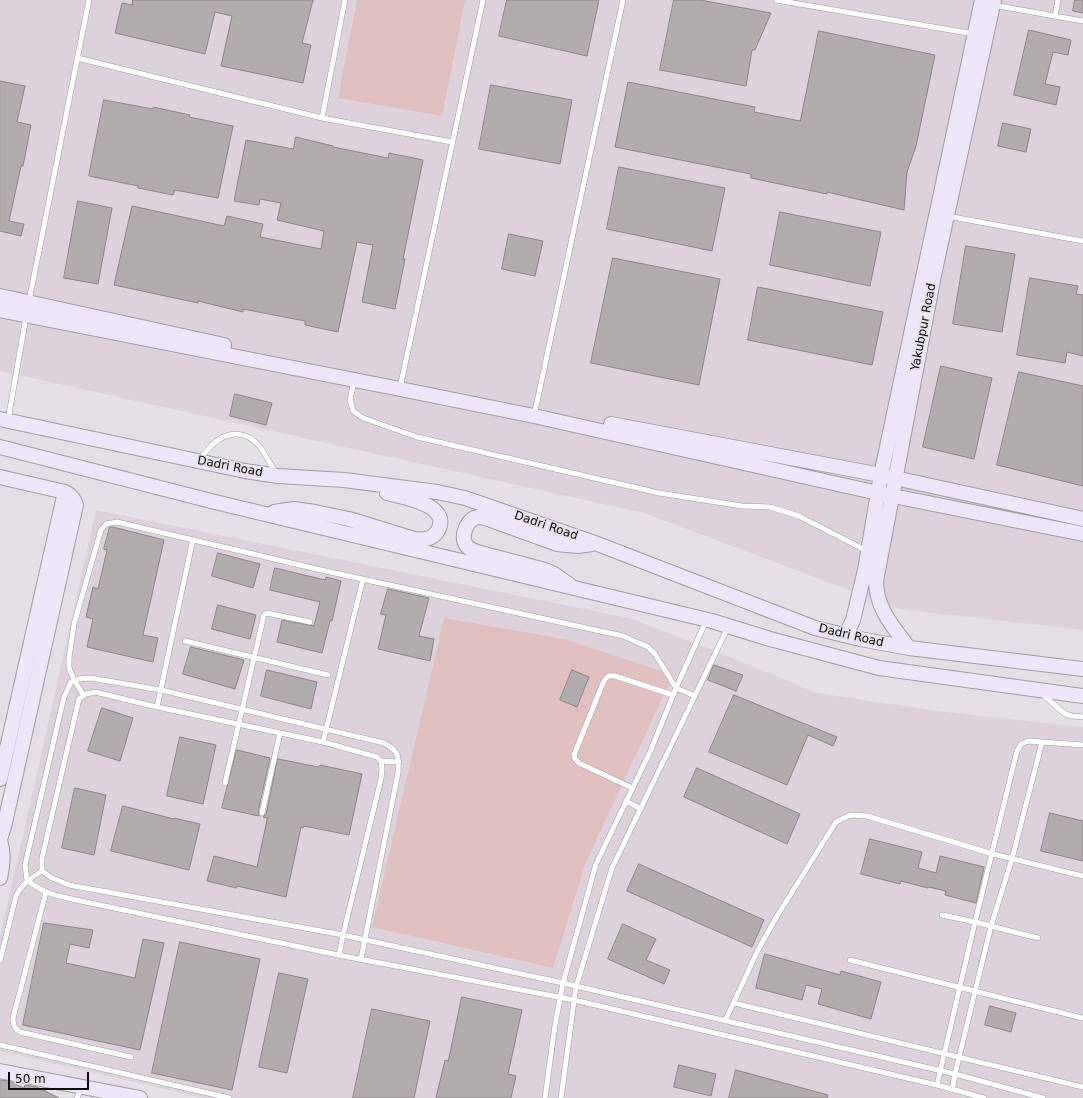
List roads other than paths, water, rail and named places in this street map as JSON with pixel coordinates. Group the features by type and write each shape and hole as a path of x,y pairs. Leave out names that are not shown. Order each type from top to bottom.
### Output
{"street":[{"name":"Yakubpur Road","path":"942,215 975,34 989,2"},
{"name":"Yakubpur Road","path":"909,648 884,612 876,592 885,494 942,215 989,2"},
{"path":"0,296 28,309 354,380 401,385"},
{"path":"0,310 28,309 222,345 535,413 885,494 1083,534"},
{"path":"535,413 888,477 1083,519"},
{"name":"Dadri Road","path":"4,420 245,471 278,476 344,480 437,492 465,498 595,543 815,628 860,639 909,648 1083,669"},
{"name":"Dadri Road","path":"0,447 208,500 576,590 707,620 770,639 879,668 1083,696"},
{"path":"0,477 64,492 71,495 75,500 76,505 6,820 0,839 3,850 0,878"},
{"path":"267,514 294,509 315,512 348,519 414,540 424,540 431,537 440,525 438,514 426,504 344,480"},
{"path":"0,779 64,492"},
{"name":"Yakubpur Road","path":"846,635 853,620 868,551 885,494"},
{"path":"576,590 554,574 545,570 469,549 463,536 466,528 473,519 479,517 488,518 557,544 578,546 595,543"},
{"path":"26,662 40,665"},
{"path":"0,1071 79,1092 140,1098"}],"lane":[{"path":"4,420 28,309 89,0"},
{"path":"322,118 345,0"},
{"path":"401,385 483,0"},
{"path":"535,413 623,0"},
{"path":"776,0 975,34"},
{"path":"1054,16 1058,0"},
{"path":"989,2 1083,21"},
{"path":"77,58 322,118 452,142"},
{"path":"942,215 1083,241"},
{"path":"354,380 350,400 353,412 362,418 417,437 659,493 742,506 770,507 798,516 868,551"},
{"path":"198,461 213,444 224,437 236,433 248,437 260,447 278,476"},
{"path":"84,696 74,680 69,668 74,624 101,530 106,524 116,522 364,579 623,636 648,647 655,654 676,688 695,696"},
{"path":"157,707 193,539"},
{"path":"323,742 364,579"},
{"path":"225,783 265,614 310,622"},
{"path":"545,1098 555,1026 563,983 596,864 650,752 676,688 707,620"},
{"path":"561,1098 576,987 612,868 729,626"},
{"path":"185,641 328,675"},
{"path":"632,788 579,763 575,759 574,755 603,683 610,675 673,695"},
{"path":"361,959 398,773 398,754 393,748 384,743 161,690 90,678 74,680 68,685 25,866 27,880 38,889 76,900 339,955 574,1000 937,1085 984,1098"},
{"path":"1035,689 1065,714 1083,717"},
{"path":"42,871 42,858 74,715 79,699 86,694 95,692 157,707 280,732 368,754 377,758 381,762 381,779 339,955"},
{"path":"262,813 280,732"},
{"path":"937,1085 1017,751 1021,744 1028,741 1083,745"},
{"path":"952,1090 991,926 1012,859 1042,742"},
{"path":"381,762 399,762"},
{"path":"626,801 641,809"},
{"path":"726,1021 758,950 778,916 836,822 850,815 867,816 993,854 1083,876"},
{"path":"0,961 16,896 27,880 42,871"},
{"path":"42,871 52,878 69,885 343,935 563,983 955,1074 1043,1098"},
{"path":"46,892 15,1011 13,1024 15,1029 20,1032 131,1057"},
{"path":"942,915 1038,938"},
{"path":"850,960 1083,1018"},
{"path":"734,1003 1083,1087"},
{"path":"0,1045 229,1098"}]}
